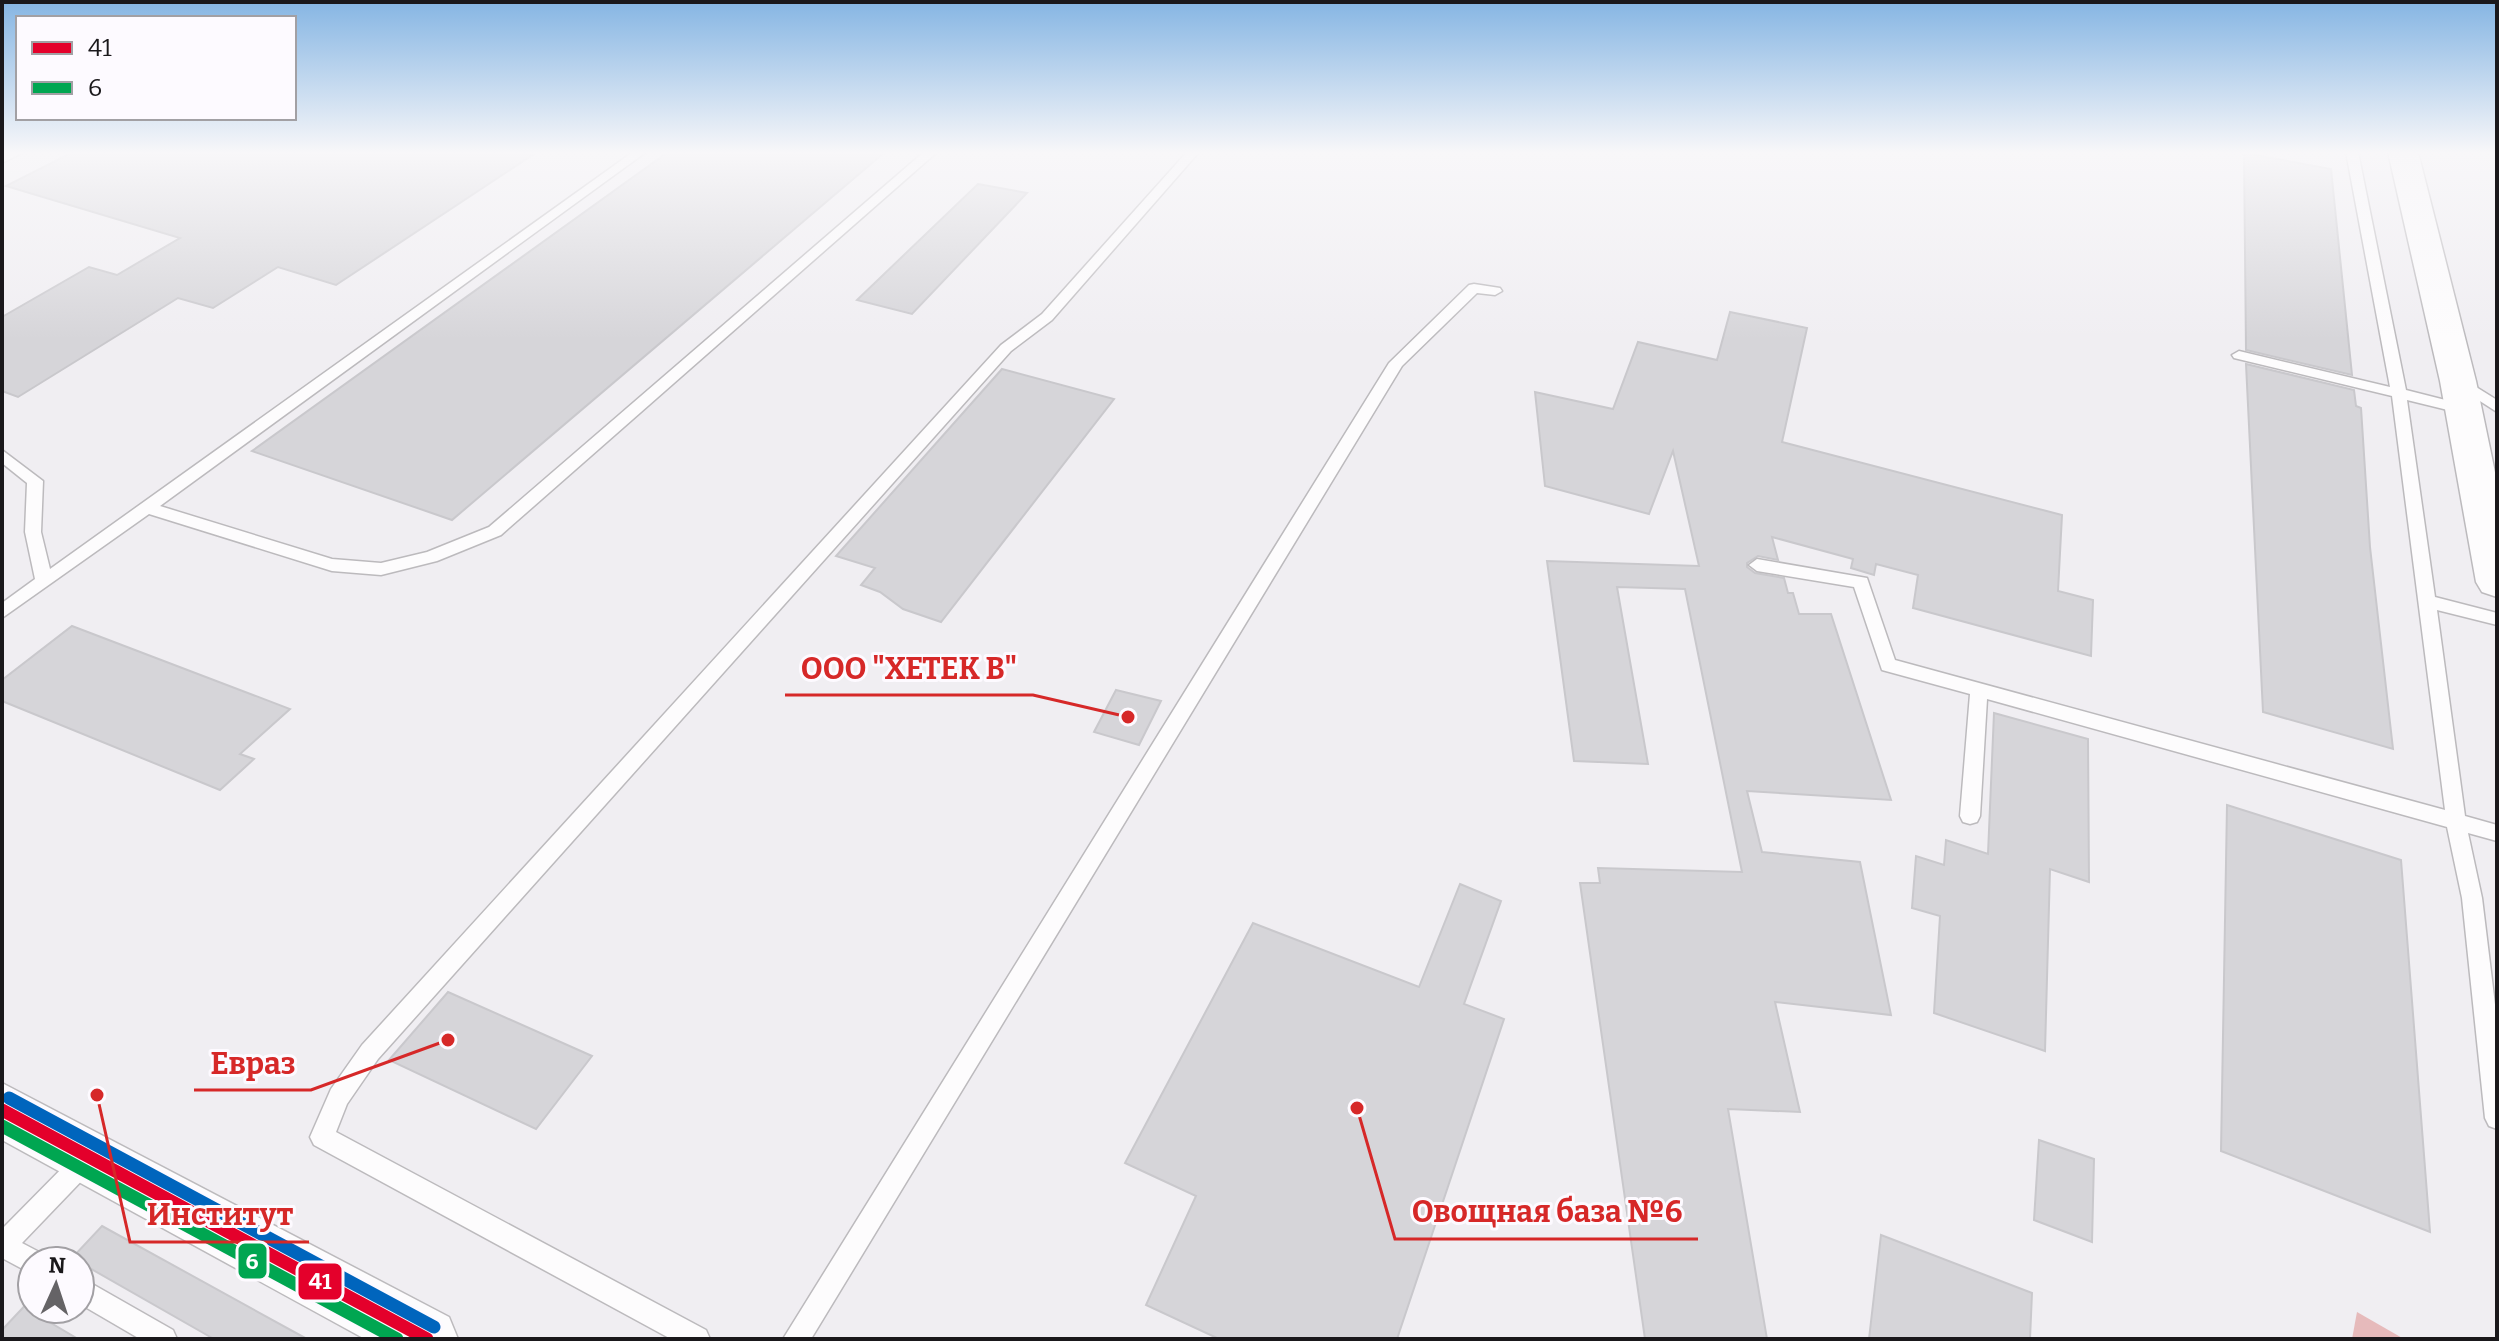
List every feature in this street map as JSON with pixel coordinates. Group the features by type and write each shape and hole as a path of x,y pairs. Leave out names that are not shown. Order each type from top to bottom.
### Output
{"main road":[{"path":"2418,215 2473,399 2497,578"},
{"path":"2,1110 427,1339"}],"lane":[{"path":"2,612 553,215"},
{"path":"144,507 332,565 381,569 431,557 495,531 859,215"},
{"path":"697,1339 322,1137 339,1097 370,1052 1006,348 1047,317 1138,215"},
{"path":"2364,215 2399,394 2456,822 2472,898 2497,1118"},
{"path":"796,1339 1396,363 1474,288 1495,291"},
{"path":"2239,355 2399,394 2473,399"},
{"path":"2,455 35,481 33,532 44,581"},
{"path":"1757,565 1861,582 1888,665 2497,833"},
{"path":"2427,601 2497,619"},
{"path":"1970,816 1979,690"},
{"path":"2,1245 90,1157"},
{"path":"96,1299 164,1339"}],"shaded area":[{"path":"2357,1312 2404,1339 2352,1339"}],"building":[{"path":"102,215 442,215 336,285 278,267 213,308 178,298 18,397 2,391 2,317 89,267 117,275 180,238"},
{"path":"581,215 811,215 452,520 252,451"},
{"path":"946,215 1006,215 912,314 857,300"},
{"path":"2245,215 2336,215 2352,375 2246,350"},
{"path":"1730,312 1807,328 1782,442 2062,515 2058,591 2093,600 2091,656 1913,608 1918,575 1876,564 1874,575 1851,568 1853,559 1772,537 1778,560 1758,556 1747,563 1747,567 1755,573 1784,578 1788,593 1793,593 1799,614 1831,614 1891,800 1747,791 1762,852 1860,862 1891,1015 1775,1002 1800,1112 1728,1109 1767,1339 1645,1339 1580,883 1600,883 1598,868 1742,872 1685,589 1617,587 1648,764 1574,761 1547,561 1699,566 1673,451 1649,514 1545,486 1535,392 1613,409 1638,342 1717,360"},
{"path":"2246,364 2354,390 2356,406 2361,408 2370,547 2393,749 2263,712"},
{"path":"1002,369 1114,399 941,622 903,609 880,592 861,585 875,568 836,556"},
{"path":"72,626 290,709 240,754 254,759 220,790 2,701 2,680"},
{"path":"1116,690 1161,701 1139,745 1094,732"},
{"path":"1994,713 2088,739 2089,882 2050,869 2045,1051 1934,1013 1940,916 1912,908 1916,856 1944,865 1946,840 1988,854"},
{"path":"2227,805 2401,860 2430,1232 2221,1151"},
{"path":"1460,884 1501,901 1464,1004 1504,1019 1397,1339 1219,1339 1146,1305 1196,1196 1125,1163 1253,923 1419,987"},
{"path":"448,992 592,1056 536,1129 389,1060"},
{"path":"2039,1140 2094,1159 2092,1242 2034,1220"},
{"path":"102,1226 307,1339 214,1339 96,1272 96,1245 84,1245"},
{"path":"1881,1235 2032,1293 2030,1339 1869,1339"},
{"path":"16,1315 16,1325 54,1325 78,1339 2,1339 2,1330"}],"transit line":[{"path":"9,1098 434,1327"},
{"name":"41","path":"2,1110 427,1339"},
{"name":"6","path":"2,1126 397,1339"}],"place":[{"name":"ООО \"ХЕТЕК В\"","path":"1128,717"},
{"name":"Евраз","path":"448,1040"},
{"name":"Институт","path":"97,1095"},
{"name":"Овощная база №6","path":"1357,1108"}]}
